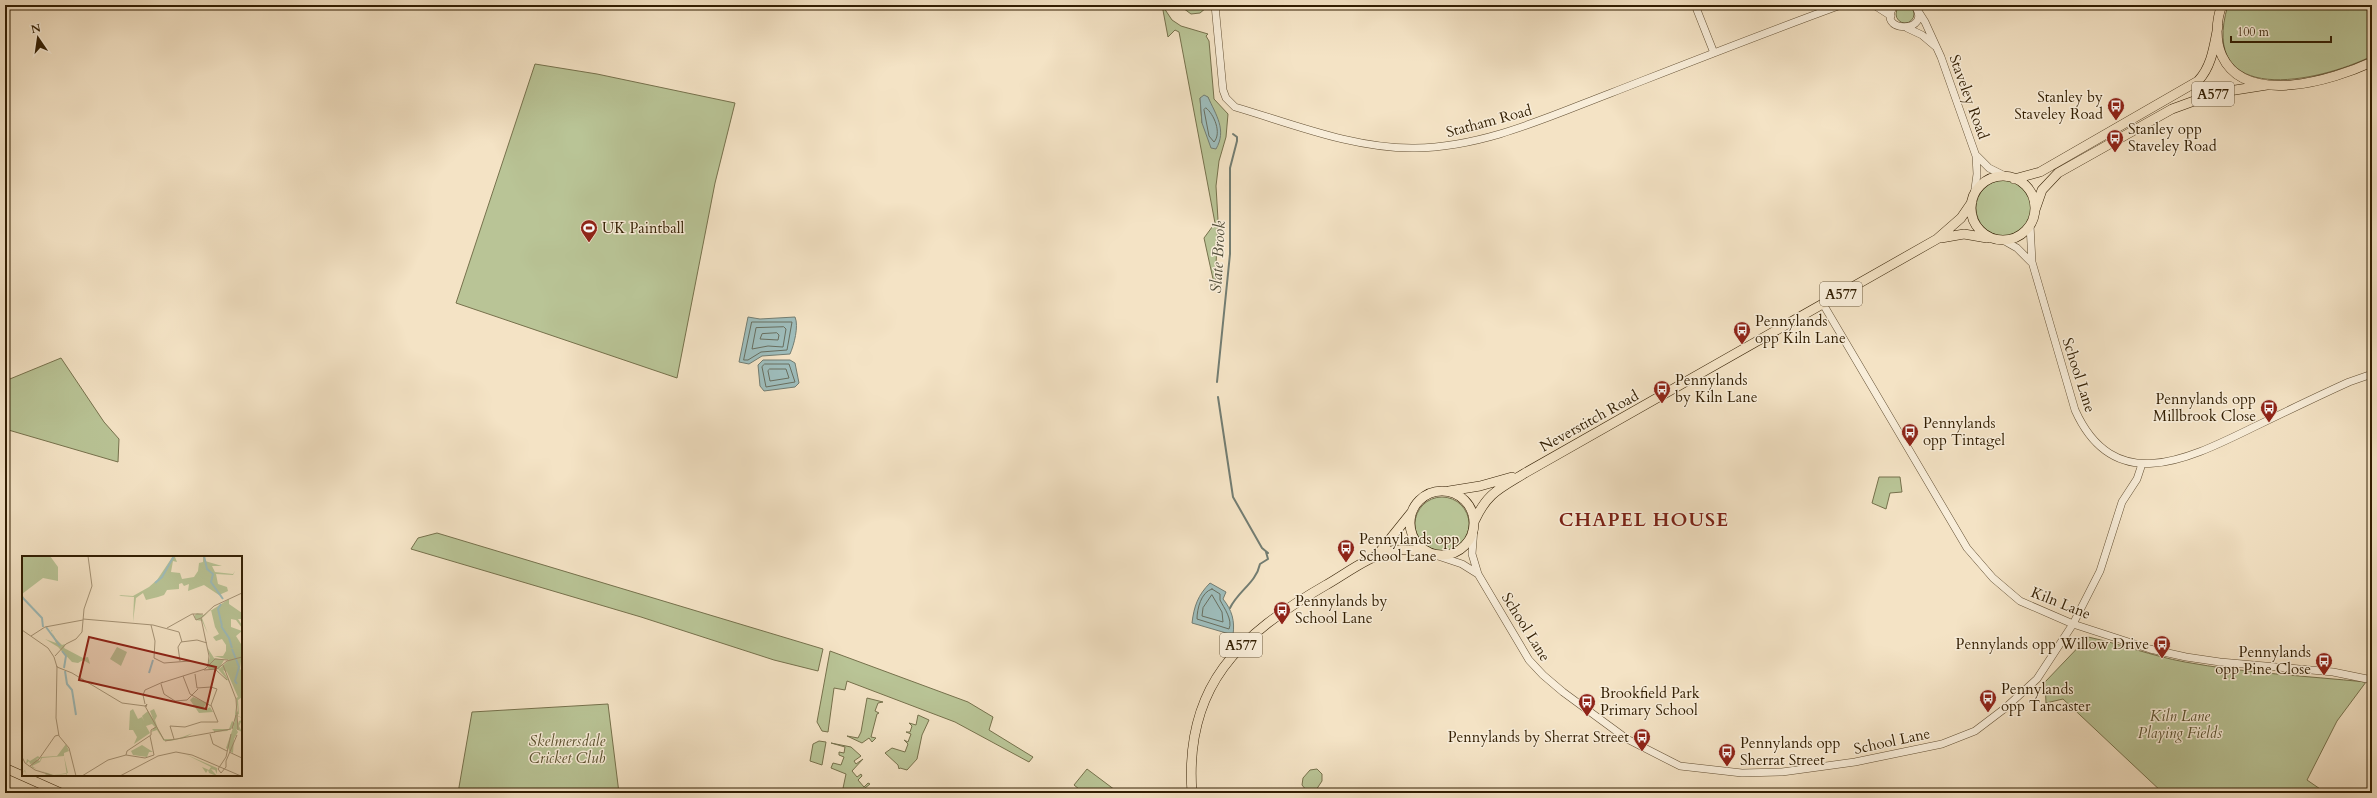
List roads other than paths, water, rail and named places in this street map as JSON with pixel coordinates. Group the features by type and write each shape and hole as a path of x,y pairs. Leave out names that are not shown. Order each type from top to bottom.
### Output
{"main road":[{"name":"A577","path":"1973,199 1987,181 1997,177 2011,178 2040,172 2184,90 2205,73 2210,62 2221,6"},
{"name":"A577","path":"2218,26 2220,52 2230,69 2246,81 2267,85"},
{"name":"A577","path":"1992,239 2003,240 2018,236 2030,226 2042,190 2050,179 2119,138 2183,104 2216,93 2313,80 2335,75 2372,62"},
{"path":"2115,129 2119,138"},
{"path":"2011,178 2030,191 2035,210"},
{"path":"1973,199 1971,211 1975,224 1984,234 1992,239"},
{"name":"Neverstitch Road","path":"1474,525 1482,505 1490,495 1525,473 1937,239 1961,218 1973,199"},
{"name":"Neverstitch Road","path":"1937,239 1964,234 1992,239"},
{"name":"Neverstitch Road","path":"1445,492 1480,486 1525,473"},
{"name":"A577","path":"1376,557 1424,497 1432,493 1445,492"},
{"path":"1445,492 1454,494 1465,502 1472,513 1474,525"},
{"path":"1413,510 1410,519 1412,533 1419,546 1431,553"},
{"name":"A577","path":"1192,793 1191,761 1196,727 1212,684 1228,660 1245,641 1270,620 1376,557 1402,550 1445,555 1456,552 1471,538 1474,525"},
{"path":"5,768 22,776"},
{"path":"23,776 61,793"}],"street":[{"name":"Statham Road","path":"1215,5 1221,80 1226,98 1235,107 1341,138 1397,147 1445,147 1492,136 1542,120 1841,5"},
{"path":"1695,5 1714,54"},
{"path":"1874,5 1891,16 1895,5"},
{"path":"1907,28 1917,20 1916,8"},
{"name":"Staveley Road","path":"1916,8 1925,22 1937,48 1976,156"},
{"name":"Staveley Road","path":"1891,16 1895,25 1907,28 1922,35 1937,48"},
{"path":"1976,156 1989,168 2011,178"},
{"path":"1973,199 1977,174 1976,156"},
{"name":"School Lane","path":"2030,226 2032,262 2071,398 2083,426 2094,440 2109,453 2130,462 2142,464 2158,464 2183,459 2349,382 2372,374"},
{"path":"2003,240 2017,248 2032,262"},
{"name":"Kiln Lane","path":"1823,304 1954,528 1973,557 1993,578 2020,601 2073,624 2150,649 2186,657 2220,662 2333,672 2372,680"},
{"name":"School Lane","path":"1474,525 1472,554 1478,574 1529,660 1543,675 1628,739 1680,766 1702,770 1758,773 1816,768 1881,758 1954,740 1986,724 2030,688 2046,667 2073,624 2100,572 2120,508 2137,479 2142,464"},
{"name":"School Lane","path":"1431,553 1462,564 1478,574"}],"water":[{"path":"1204,95 1208,97 1219,123 1221,135 1216,149 1211,148 1202,123 1200,98"},
{"path":"748,317 760,319 795,317 796,330 790,354 762,356 749,364 739,362"},
{"path":"763,360 790,360 795,363 799,383 795,387 764,391 760,386 758,365"},
{"path":"1210,583 1226,592 1223,599 1229,607 1232,616 1234,625 1233,635 1192,623 1197,601 1202,592"}],"waterway":[{"name":"Slate Brook","path":"1217,382 1230,254 1230,168 1237,141 1237,137 1233,134"},
{"name":"Slate Brook","path":"1218,397 1233,497 1262,548 1268,553"},
{"path":"1230,608 1233,602 1251,582 1258,571 1260,564 1268,559 1266,552"}],"place":[{"name":"Stanley by Staveley Road","path":"2116,121"},
{"name":"Stanley opp Staveley Road","path":"2115,153"},
{"name":"UK Paintball","path":"589,243"},
{"name":"Pennylands opp Kiln Lane","path":"1742,345"},
{"name":"Pennylands by Kiln Lane","path":"1662,404"},
{"name":"Pennylands opp Millbrook Close","path":"2269,423"},
{"name":"Pennylands opp Tintagel","path":"1910,447"},
{"name":"Pennylands opp School Lane","path":"1346,563"},
{"name":"Pennylands by School Lane","path":"1282,625"},
{"name":"Pennylands opp Willow Drive","path":"2162,659"},
{"name":"Pennylands opp Pine Close","path":"2324,676"},
{"name":"Pennylands opp Tancaster","path":"1988,713"},
{"name":"Brookfield Park Primary School","path":"1587,717"},
{"name":"Pennylands by Sherrat Street","path":"1642,752"},
{"name":"Pennylands opp Sherrat Street","path":"1727,767"}],"district":[{"name":"CHAPEL HOUSE","path":"1644,519"}],"park label":[{"name":"Kiln Lane Playing Fields","path":"2180,724"},
{"name":"Skelmersdale Cricket Club","path":"567,750"}]}
